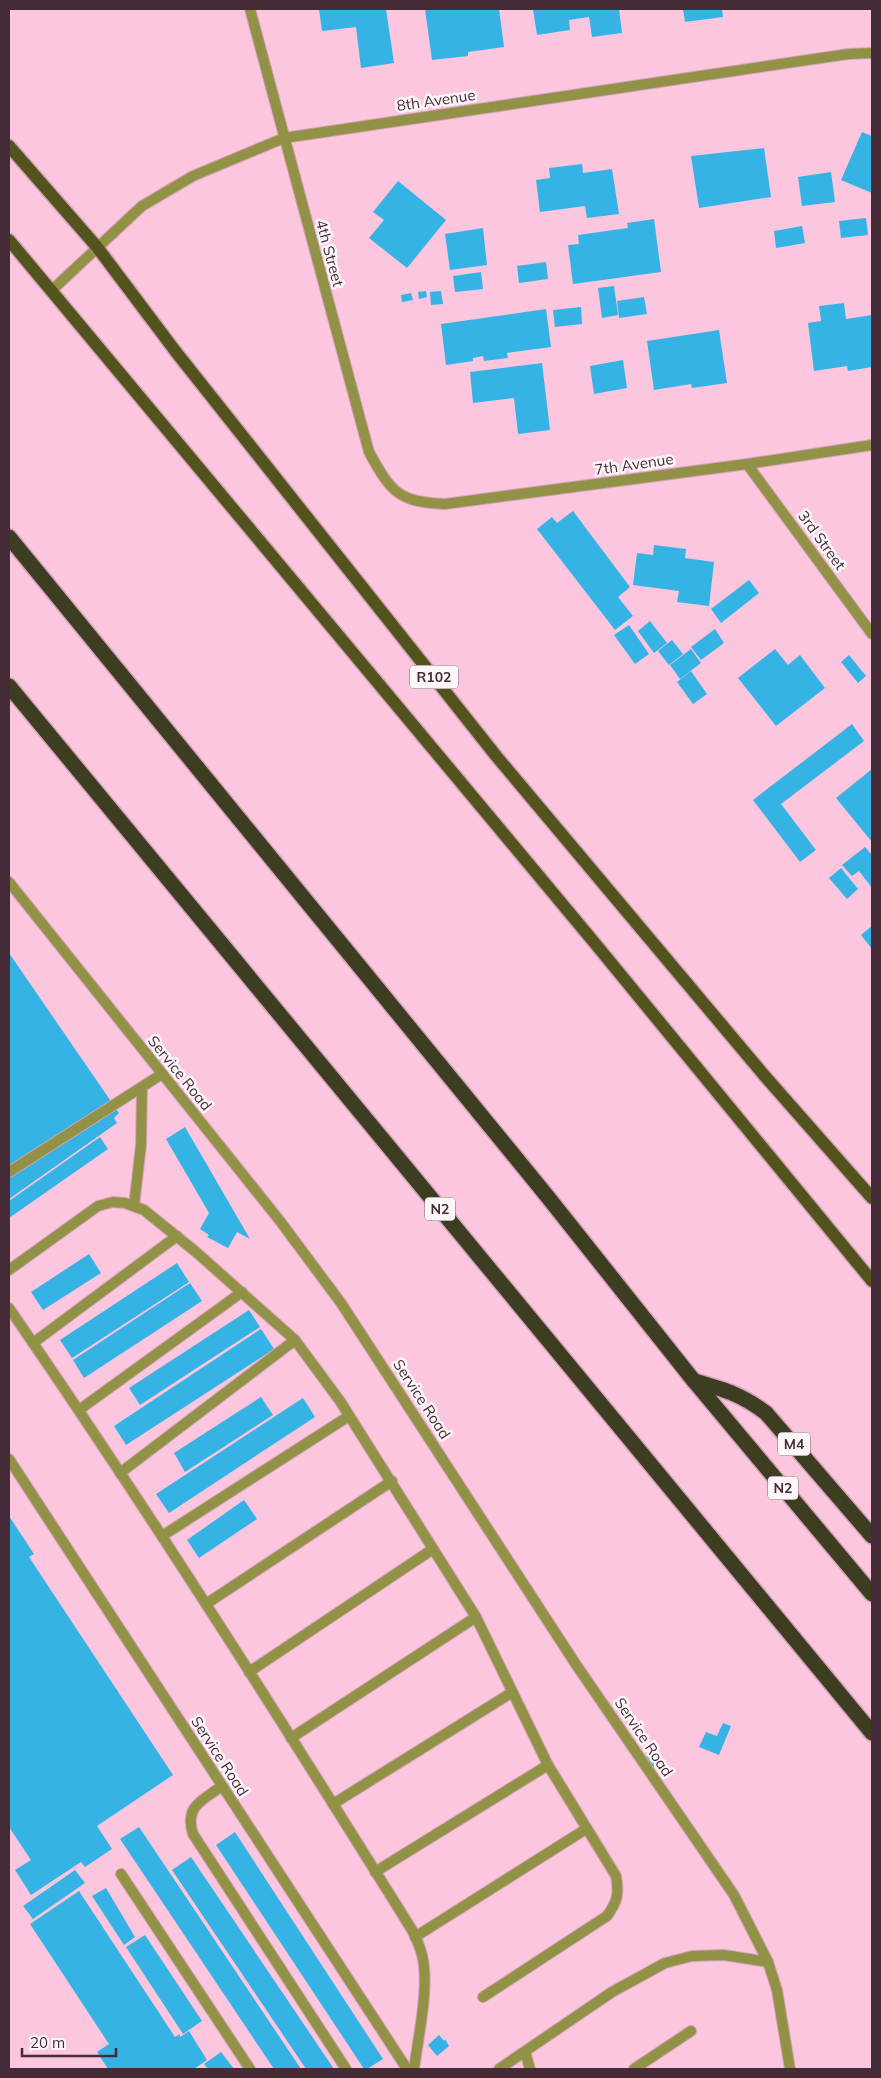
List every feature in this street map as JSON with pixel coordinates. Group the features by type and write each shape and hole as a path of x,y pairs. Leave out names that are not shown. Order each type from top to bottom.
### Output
{"highway":[{"name":"N2","path":"9,536 541,1189 694,1381 872,1594"},
{"name":"N2","path":"9,686 872,1733"},
{"name":"M4","path":"694,1381 725,1389 748,1399 766,1413 872,1536"}],"main road":[{"name":"R102","path":"9,146 97,247 176,352 497,757 763,1074 872,1198"},
{"name":"R102","path":"9,240 598,947 872,1281"}],"street":[{"name":"4th Street","path":"250,9 369,452 388,484 399,496"},
{"name":"8th Avenue","path":"50,291 142,206 184,181 284,138 848,54 872,53"},
{"name":"7th Avenue","path":"399,496 424,503 445,504 747,464 872,444"},
{"name":"3rd Street","path":"747,464 872,634"},
{"name":"Service Road","path":"9,882 280,1221 341,1303 575,1663 734,1895 768,1962 777,1990 790,2069"},
{"path":"9,1172 162,1074"},
{"path":"134,1206 141,1146 142,1088"},
{"path":"9,1270 98,1206 113,1202 144,1210 177,1236 295,1340 392,1481 476,1617 548,1765 616,1876 618,1893 612,1910 607,1916 483,1997"},
{"path":"33,1343 177,1236"},
{"path":"79,1410 242,1292"},
{"path":"9,1308 79,1410 250,1672 334,1804 415,1937 423,1957 424,1972 423,2000 414,2069"},
{"path":"120,1473 295,1340"},
{"path":"162,1536 349,1416"},
{"name":"Service Road","path":"9,1459 407,2069"},
{"path":"206,1604 392,1481"},
{"path":"250,1672 433,1549"},
{"path":"292,1738 476,1617"},
{"path":"334,1804 512,1693"},
{"path":"375,1872 548,1765"},
{"path":"222,1786 194,1807 190,1819 193,1834 346,2069"},
{"path":"415,1937 586,1829"},
{"path":"122,1874 250,2069"},
{"path":"499,2069 612,1992 665,1962 692,1956 724,1955 768,1962"},
{"path":"634,2069 691,2031"},
{"path":"525,2052 530,2069"}],"building":[{"path":"319,9 386,9 394,63 361,68 356,27 322,31"},
{"path":"425,9 499,9 504,47 468,52 468,56 432,60"},
{"path":"533,9 619,9 622,33 592,37 589,17 569,20 570,30 537,35"},
{"path":"683,9 722,9 723,17 685,22"},
{"path":"862,132 872,136 872,193 841,180"},
{"path":"764,148 771,197 699,208 691,156"},
{"path":"582,164 583,173 612,169 619,214 587,218 585,206 540,212 536,180 550,178 549,168"},
{"path":"831,172 835,202 802,206 798,177"},
{"path":"398,181 446,220 407,268 369,238 384,220 373,212"},
{"path":"866,218 868,235 841,238 839,221"},
{"path":"654,219 661,272 573,284 568,245 579,244 578,235 628,228 627,223"},
{"path":"802,226 805,243 776,248 774,231"},
{"path":"483,228 487,265 450,270 445,234"},
{"path":"546,262 548,279 519,283 517,266"},
{"path":"481,272 483,289 455,292 453,276"},
{"path":"614,286 618,315 602,318 598,288"},
{"path":"426,291 427,297 419,299 418,292"},
{"path":"441,291 443,304 431,305 430,292"},
{"path":"411,293 413,300 402,302 401,295"},
{"path":"644,297 647,314 619,318 617,301"},
{"path":"844,303 846,319 872,315 872,367 848,371 847,366 814,371 808,323 821,321 819,306"},
{"path":"581,307 582,324 555,327 553,310"},
{"path":"546,309 551,347 507,353 508,358 484,361 483,356 473,358 473,361 446,365 441,324"},
{"path":"719,330 727,383 692,388 691,384 654,390 647,341"},
{"path":"623,360 627,388 594,394 590,366"},
{"path":"542,363 550,430 518,434 514,398 473,403 470,372"},
{"path":"573,511 630,587 618,597 633,616 615,630 537,529 552,517 557,523"},
{"path":"654,545 686,549 685,558 714,562 709,606 677,602 679,591 633,585 637,553 653,555"},
{"path":"749,580 759,593 721,623 711,609"},
{"path":"650,621 667,643 654,653 638,631"},
{"path":"629,625 649,654 635,664 614,635"},
{"path":"715,629 724,643 701,660 691,647"},
{"path":"672,640 683,654 669,665 658,651"},
{"path":"691,649 701,663 680,679 670,665"},
{"path":"775,649 788,665 800,655 825,688 776,726 738,678"},
{"path":"849,655 866,676 858,683 841,662"},
{"path":"691,671 707,694 693,704 677,682"},
{"path":"852,724 864,741 781,804 816,850 800,862 753,800"},
{"path":"872,769 872,842 836,798"},
{"path":"865,847 872,855 872,888 859,871 852,876 842,865"},
{"path":"841,868 858,889 847,899 829,878"},
{"path":"872,926 872,949 861,935"},
{"path":"9,953 119,1113 114,1118 117,1123 9,1199"},
{"path":"185,1127 250,1239 237,1232 228,1248 207,1237 209,1235 200,1229 209,1213 166,1139"},
{"path":"100,1137 108,1149 9,1218 9,1201"},
{"path":"89,1254 101,1273 43,1310 31,1292"},
{"path":"177,1263 189,1282 72,1358 60,1340"},
{"path":"190,1283 202,1301 84,1378 73,1360"},
{"path":"249,1310 260,1327 140,1405 129,1388"},
{"path":"261,1329 274,1349 126,1445 114,1426"},
{"path":"261,1397 273,1415 185,1472 174,1453"},
{"path":"303,1398 315,1417 169,1513 156,1494"},
{"path":"244,1500 257,1519 199,1558 187,1540"},
{"path":"9,1516 34,1554 29,1557 173,1775 97,1826 112,1849 85,1867 81,1862 31,1895 15,1870 31,1860 9,1827"},
{"path":"723,1723 731,1726 719,1755 699,1747 706,1732 717,1736"},
{"path":"655,1751 662,1761 653,1767 646,1757"},
{"path":"139,1827 301,2069 274,2069 120,1839"},
{"path":"235,1832 383,2059 367,2069 364,2069 216,1845"},
{"path":"191,1857 334,2069 306,2069 172,1870"},
{"path":"75,1870 85,1883 33,1919 23,1906"},
{"path":"106,1888 135,1937 124,1945 92,1896"},
{"path":"79,1891 175,2037 180,2034 180,2037 189,2031 207,2060 194,2069 108,2069 97,2052 109,2044 30,1924"},
{"path":"145,1935 202,2021 183,2034 126,1947"},
{"path":"439,2035 444,2041 445,2039 449,2046 437,2056 428,2045"},
{"path":"221,2052 234,2069 208,2069 204,2064"}]}
